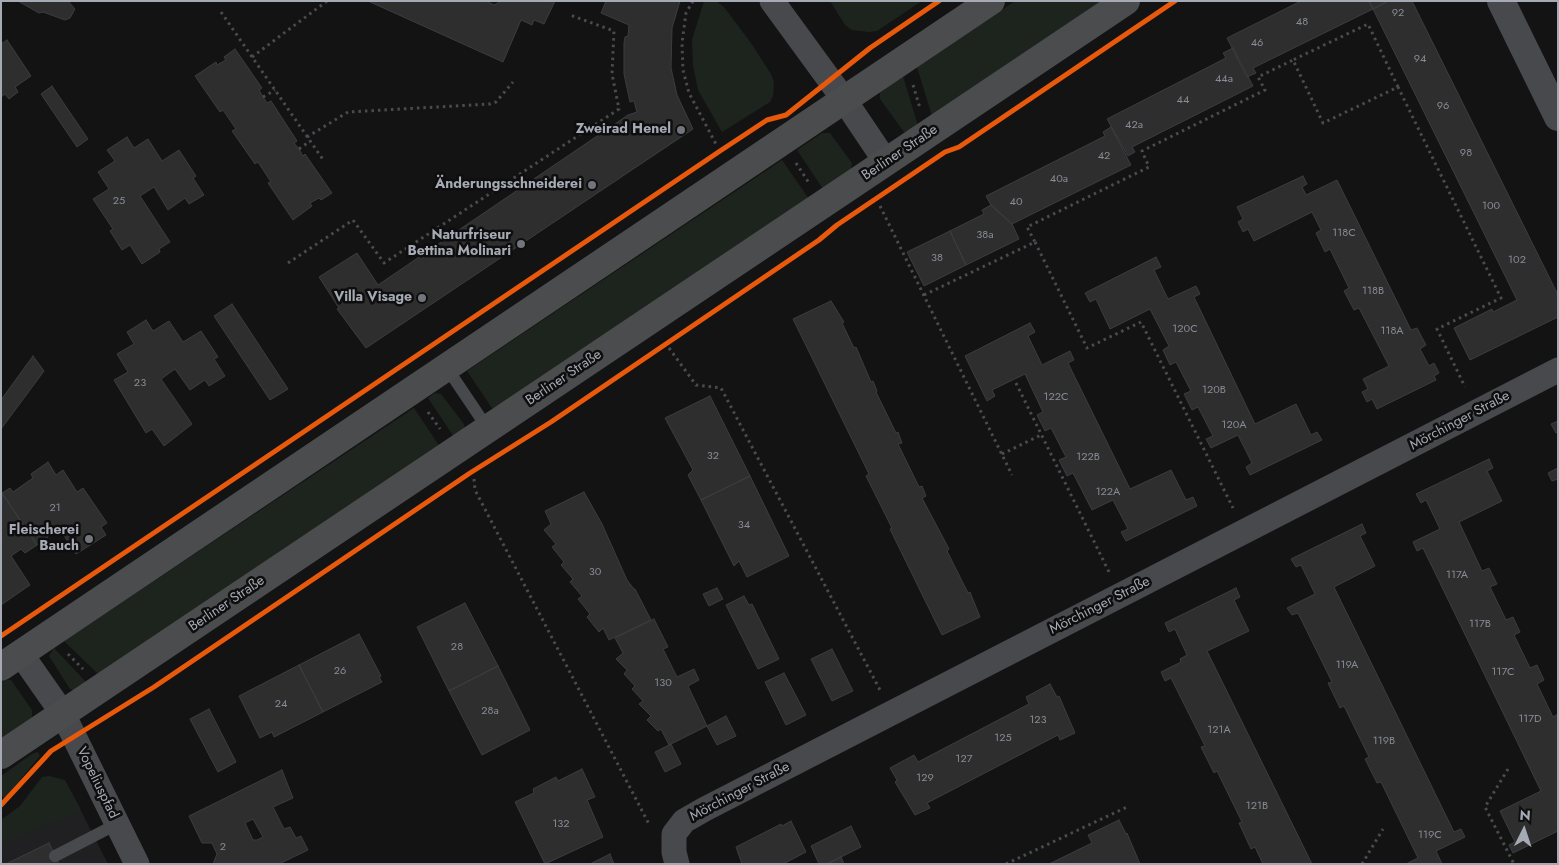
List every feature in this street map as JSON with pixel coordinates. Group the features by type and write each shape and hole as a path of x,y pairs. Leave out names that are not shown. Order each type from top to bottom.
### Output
{"main road":[{"path":"11,661 991,1"},
{"name":"Berliner Straße","path":"1,755 1126,1"}],"street":[{"path":"772,1 845,101 886,162"},
{"path":"1501,1 1558,117"},
{"name":"Mörchinger Straße","path":"677,864 674,852 674,834 684,821 698,813 1558,370"},
{"name":"Vopeliuspfad","path":"11,661 63,714 137,864"}],"lane":[{"path":"447,368 488,429"},
{"path":"55,856 117,824"}],"path":[{"path":"252,58 327,1"},
{"path":"692,1 686,12 682,43 683,70 689,93 717,146"},
{"path":"221,12 324,161"},
{"path":"288,263 353,220 384,263 619,109 612,74 614,31 570,15"},
{"path":"1233,508 1141,322 1087,348 1027,227 1149,167 1142,151 1265,90 1258,77 1368,24 1501,298 1437,329 1465,387"},
{"path":"1293,60 1323,123 1398,87"},
{"path":"912,81 922,114"},
{"path":"298,149 348,112 490,104 496,102 513,82"},
{"path":"263,97 275,90"},
{"path":"795,162 811,186"},
{"path":"880,206 1012,474"},
{"path":"924,295 1035,242"},
{"path":"669,348 696,385 721,388 880,691"},
{"path":"1016,383 1109,572"},
{"path":"427,410 443,434"},
{"path":"1002,454 1041,434"},
{"path":"474,480 475,490 648,825"},
{"path":"66,651 86,672"},
{"path":"1508,769 1485,807 1514,864"},
{"path":"1006,864 1128,806"},
{"path":"1362,864 1383,829"}],"shaded area":[{"path":"704,1 716,1 724,7 751,43 774,82 773,96 770,102 722,132 698,90 693,65 692,40"},
{"path":"830,1 922,1 877,31 869,32 852,30 845,25"},
{"path":"1015,1 1102,1 932,116 917,67"},
{"path":"903,76 918,126 908,132 904,132 880,99 880,92"},
{"path":"822,133 830,133 852,163 851,170 823,189 797,150"},
{"path":"782,160 809,199 498,408 492,408 467,371"},
{"path":"435,393 441,394 464,424 465,429 454,437 428,398"},
{"path":"414,408 440,447 99,675 64,641"},
{"path":"54,648 87,683 75,691 70,689 49,656"},
{"path":"5,680 11,680 32,710 32,719 1,741 1,683"},
{"path":"38,752 40,756 4,799 1,794 1,776 32,754"},
{"path":"49,776 65,780 80,808 78,812 1,844 1,820 20,806 42,777"},
{"path":"76,801 108,864 1,864 1,828"}],"building":[{"path":"18,1 68,1 75,9 70,18 65,20 43,12 39,13"},
{"path":"368,1 486,1 494,5 502,1 555,1 544,24 534,20 532,25 521,20 503,62"},
{"path":"606,1 680,1 672,28 671,68 677,95 693,129 366,348 337,309 339,308 319,277 357,253 378,285 628,115 637,112 634,101 630,102 624,74 624,43 625,37 628,36 629,25 601,13"},
{"path":"1301,1 1369,1 1373,9 1253,68 1256,73 1247,77 1227,38"},
{"path":"1369,1 1388,1 1373,9"},
{"path":"1388,1 1412,1 1558,295 1558,317 1470,360 1454,328 1492,309 1493,312 1517,300 1373,9"},
{"path":"7,40 31,76 15,87 18,92 9,99 5,94 1,97 1,44"},
{"path":"1233,48 1253,86 1132,147 1135,152 1128,156 1107,119 1226,58 1223,53"},
{"path":"235,49 262,88 259,90 267,103 271,101 297,141 294,143 303,156 305,154 332,193 321,200 319,198 310,203 312,206 293,220 268,183 271,182 258,162 255,164 232,131 236,129 223,110 220,112 195,76 216,62 217,65 226,60 224,57"},
{"path":"52,86 88,139 77,147 41,94"},
{"path":"1111,127 1131,165 1012,224 991,205 986,196 1105,136 1103,132"},
{"path":"127,137 134,148 148,139 162,161 179,150 196,176 193,178 204,195 189,204 185,198 168,210 154,187 140,196 170,242 159,249 160,252 142,264 130,245 122,250 110,231 113,229 93,199 109,189 98,172 115,161 107,150"},
{"path":"1303,176 1307,184 1302,187 1306,195 1337,180 1411,330 1417,328 1426,345 1420,349 1429,366 1434,363 1439,373 1434,376 1436,380 1377,409 1372,399 1367,402 1362,392 1368,389 1363,379 1389,366 1359,308 1354,310 1344,291 1349,288 1330,249 1325,252 1316,233 1321,230 1312,212 1254,241 1248,229 1243,232 1238,222 1243,219 1237,207"},
{"path":"991,205 1012,224 1019,239 966,265 950,231 984,214 982,210"},
{"path":"950,231 966,265 924,286 907,252"},
{"path":"1156,257 1161,267 1154,270 1168,299 1196,286 1200,294 1194,297 1255,424 1296,404 1311,435 1317,432 1322,440 1250,475 1246,467 1252,463 1238,435 1211,448 1206,439 1213,436 1198,407 1192,410 1184,394 1191,391 1176,362 1170,365 1163,350 1169,346 1150,309 1110,329 1096,299 1090,302 1085,293"},
{"path":"831,301 844,322 842,323 854,348 856,347 871,382 873,381 876,392 896,433 898,432 902,443 898,444 919,487 922,486 926,496 922,498 949,549 947,551 968,593 970,592 980,617 942,635 890,529 892,528 866,476 869,474 793,319"},
{"path":"232,304 288,389 270,400 214,316"},
{"path":"146,320 153,331 169,321 183,342 201,331 218,357 214,359 225,376 209,386 205,380 190,390 175,369 161,379 192,424 164,446 152,429 146,433 114,380 128,372 117,354 134,344 127,332"},
{"path":"1030,323 1035,332 1028,336 1042,365 1070,351 1074,360 1068,363 1130,489 1171,470 1186,500 1193,497 1197,506 1126,541 1121,532 1128,529 1113,500 1092,510 1073,473 1067,476 1059,460 1066,457 1051,428 1045,431 1037,415 1043,412 1025,374 992,390 995,396 987,401 965,356"},
{"path":"33,356 44,371 1,429 1,400"},
{"path":"710,396 750,476 701,500 688,475 693,470 665,418"},
{"path":"1558,421 1558,432 1556,433 1551,424"},
{"path":"1489,459 1493,468 1487,471 1502,501 1459,522 1482,571 1489,568 1497,584 1490,587 1506,620 1513,617 1520,632 1514,635 1530,668 1537,665 1544,680 1537,684 1553,717 1558,714 1558,831 1513,853 1509,845 1515,842 1500,811 1541,791 1423,548 1417,551 1413,542 1440,529 1426,500 1421,503 1416,494"},
{"path":"48,462 56,475 63,470 77,492 83,488 107,523 101,527 106,535 76,554 57,525 47,531 48,537 37,545 2,493 10,488 13,492 33,478 31,474"},
{"path":"1558,468 1558,479 1552,481 1548,473"},
{"path":"750,476 789,556 747,577 739,561 734,566 701,500"},
{"path":"584,492 602,524 627,580 635,589 651,620 609,640 603,628 599,632 587,617 590,614 578,599 582,596 570,582 573,579 561,565 564,562 552,547 556,544 544,530 551,524 545,511"},
{"path":"2,493 37,545 25,553 21,549 11,556 30,585 1,605"},
{"path":"1362,524 1366,533 1360,536 1375,566 1334,587 1454,832 1461,829 1465,837 1436,851 1442,864 1406,864 1418,858 1381,782 1377,783 1365,759 1369,757 1344,706 1340,708 1328,683 1332,682 1298,613 1292,615 1287,608 1315,594 1301,565 1296,567 1291,559"},
{"path":"717,588 723,599 709,606 703,594"},
{"path":"1236,588 1240,597 1234,600 1249,631 1207,651 1312,864 1263,864 1255,847 1251,849 1239,823 1242,822 1217,771 1214,773 1201,747 1205,746 1171,678 1165,681 1161,672 1181,662 1180,659 1187,655 1175,629 1169,632 1165,623"},
{"path":"744,596 749,605 752,604 779,659 758,669 726,605"},
{"path":"465,603 498,666 449,691 417,627"},
{"path":"654,619 668,647 663,649 677,677 694,669 699,680 688,686 707,726 669,745 661,729 658,731 647,720 651,716 639,704 643,701 632,689 635,686 624,674 627,670 616,659 623,653 615,638"},
{"path":"359,634 381,676 379,677 382,682 323,712 299,665"},
{"path":"832,649 853,691 832,701 811,659"},
{"path":"299,665 323,712 274,737 272,732 260,738 239,696"},
{"path":"498,666 530,730 482,755 449,691"},
{"path":"784,673 806,715 786,725 765,682"},
{"path":"1050,684 1057,697 1059,696 1075,733 1060,740 1058,735 927,803 930,808 915,815 895,782 897,780 890,768 914,755 918,762 1029,704 1026,697"},
{"path":"209,709 236,762 218,772 190,719"},
{"path":"726,716 736,736 717,745 707,726"},
{"path":"671,744 681,764 665,772 655,752"},
{"path":"582,769 595,797 587,800 603,837 545,864 515,802 534,793 533,789 556,777 558,781"},
{"path":"282,770 293,798 273,807 284,829 290,827 296,838 301,836 308,850 279,864 213,864 217,854 212,843 202,843 189,816","holes":["253,819 263,837 253,840 245,823"]},
{"path":"1119,820 1127,833 1140,864 1049,864 1092,843 1088,835"},
{"path":"791,821 806,852 783,864 742,864 736,847 781,824 782,826"},
{"path":"851,826 861,847 827,864 819,864 811,846"},
{"path":"49,843 59,864 6,864"},
{"path":"610,854 614,864 590,864"},
{"path":"841,857 844,864 827,864"}],"cycle path":[{"path":"1,636 720,151 767,120 786,115 870,48 939,1"},
{"path":"1,805 51,751 154,687 470,473 551,422 945,152 959,147 1175,1"}],"place":[{"name":"Zweirad Henel","path":"681,130"},
{"name":"Änderungsschneiderei","path":"592,185"},
{"name":"Naturfriseur Bettina Molinari","path":"521,244"},
{"name":"Villa Visage","path":"422,298"},
{"name":"Fleischerei Bauch","path":"89,539"}]}
